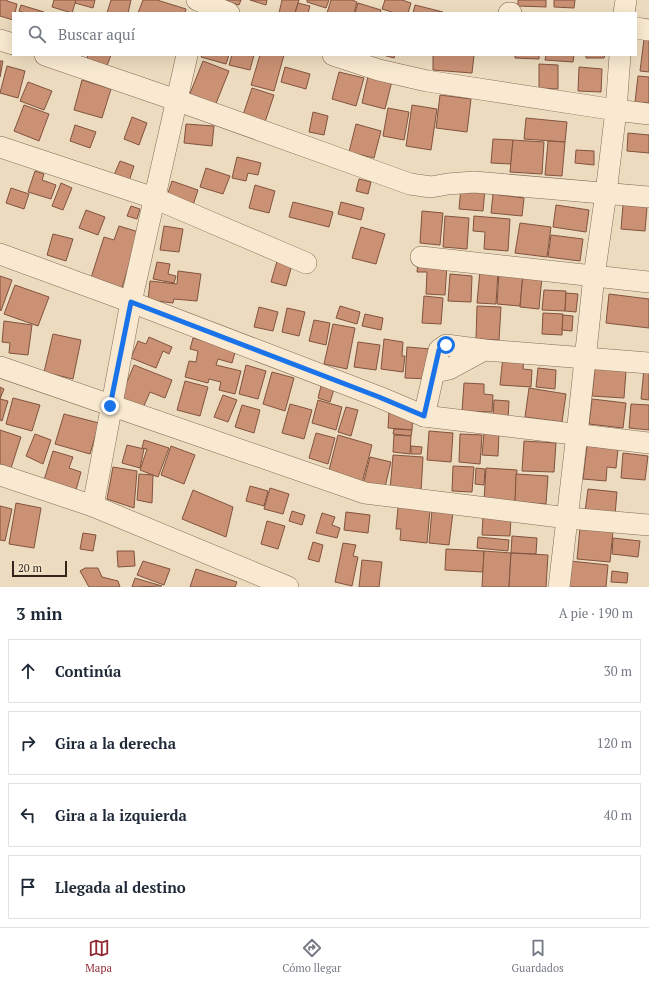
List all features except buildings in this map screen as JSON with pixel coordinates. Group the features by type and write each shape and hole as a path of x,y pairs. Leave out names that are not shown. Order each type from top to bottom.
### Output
{"street":[{"path":"624,12 626,0"},
{"path":"199,4 226,12"},
{"path":"637,28 649,30"},
{"path":"0,40 12,44"},
{"path":"48,56 176,100 410,184 431,187 474,182 649,198"},
{"path":"92,506 131,302 187,56"},
{"path":"336,56 379,70 427,81 649,114"},
{"path":"559,587 568,518 594,276 616,110 620,56"},
{"path":"0,147 154,198 306,263"},
{"path":"0,254 131,302 379,397 424,416 649,443"},
{"path":"421,257 649,282"},
{"path":"424,416 439,350 446,345 484,350 649,363"},
{"path":"0,367 365,493 568,518 649,525"},
{"path":"0,475 92,506 288,587"}],"route":[{"path":"110,406 131,302 379,397 424,416 439,350 446,345"}]}
